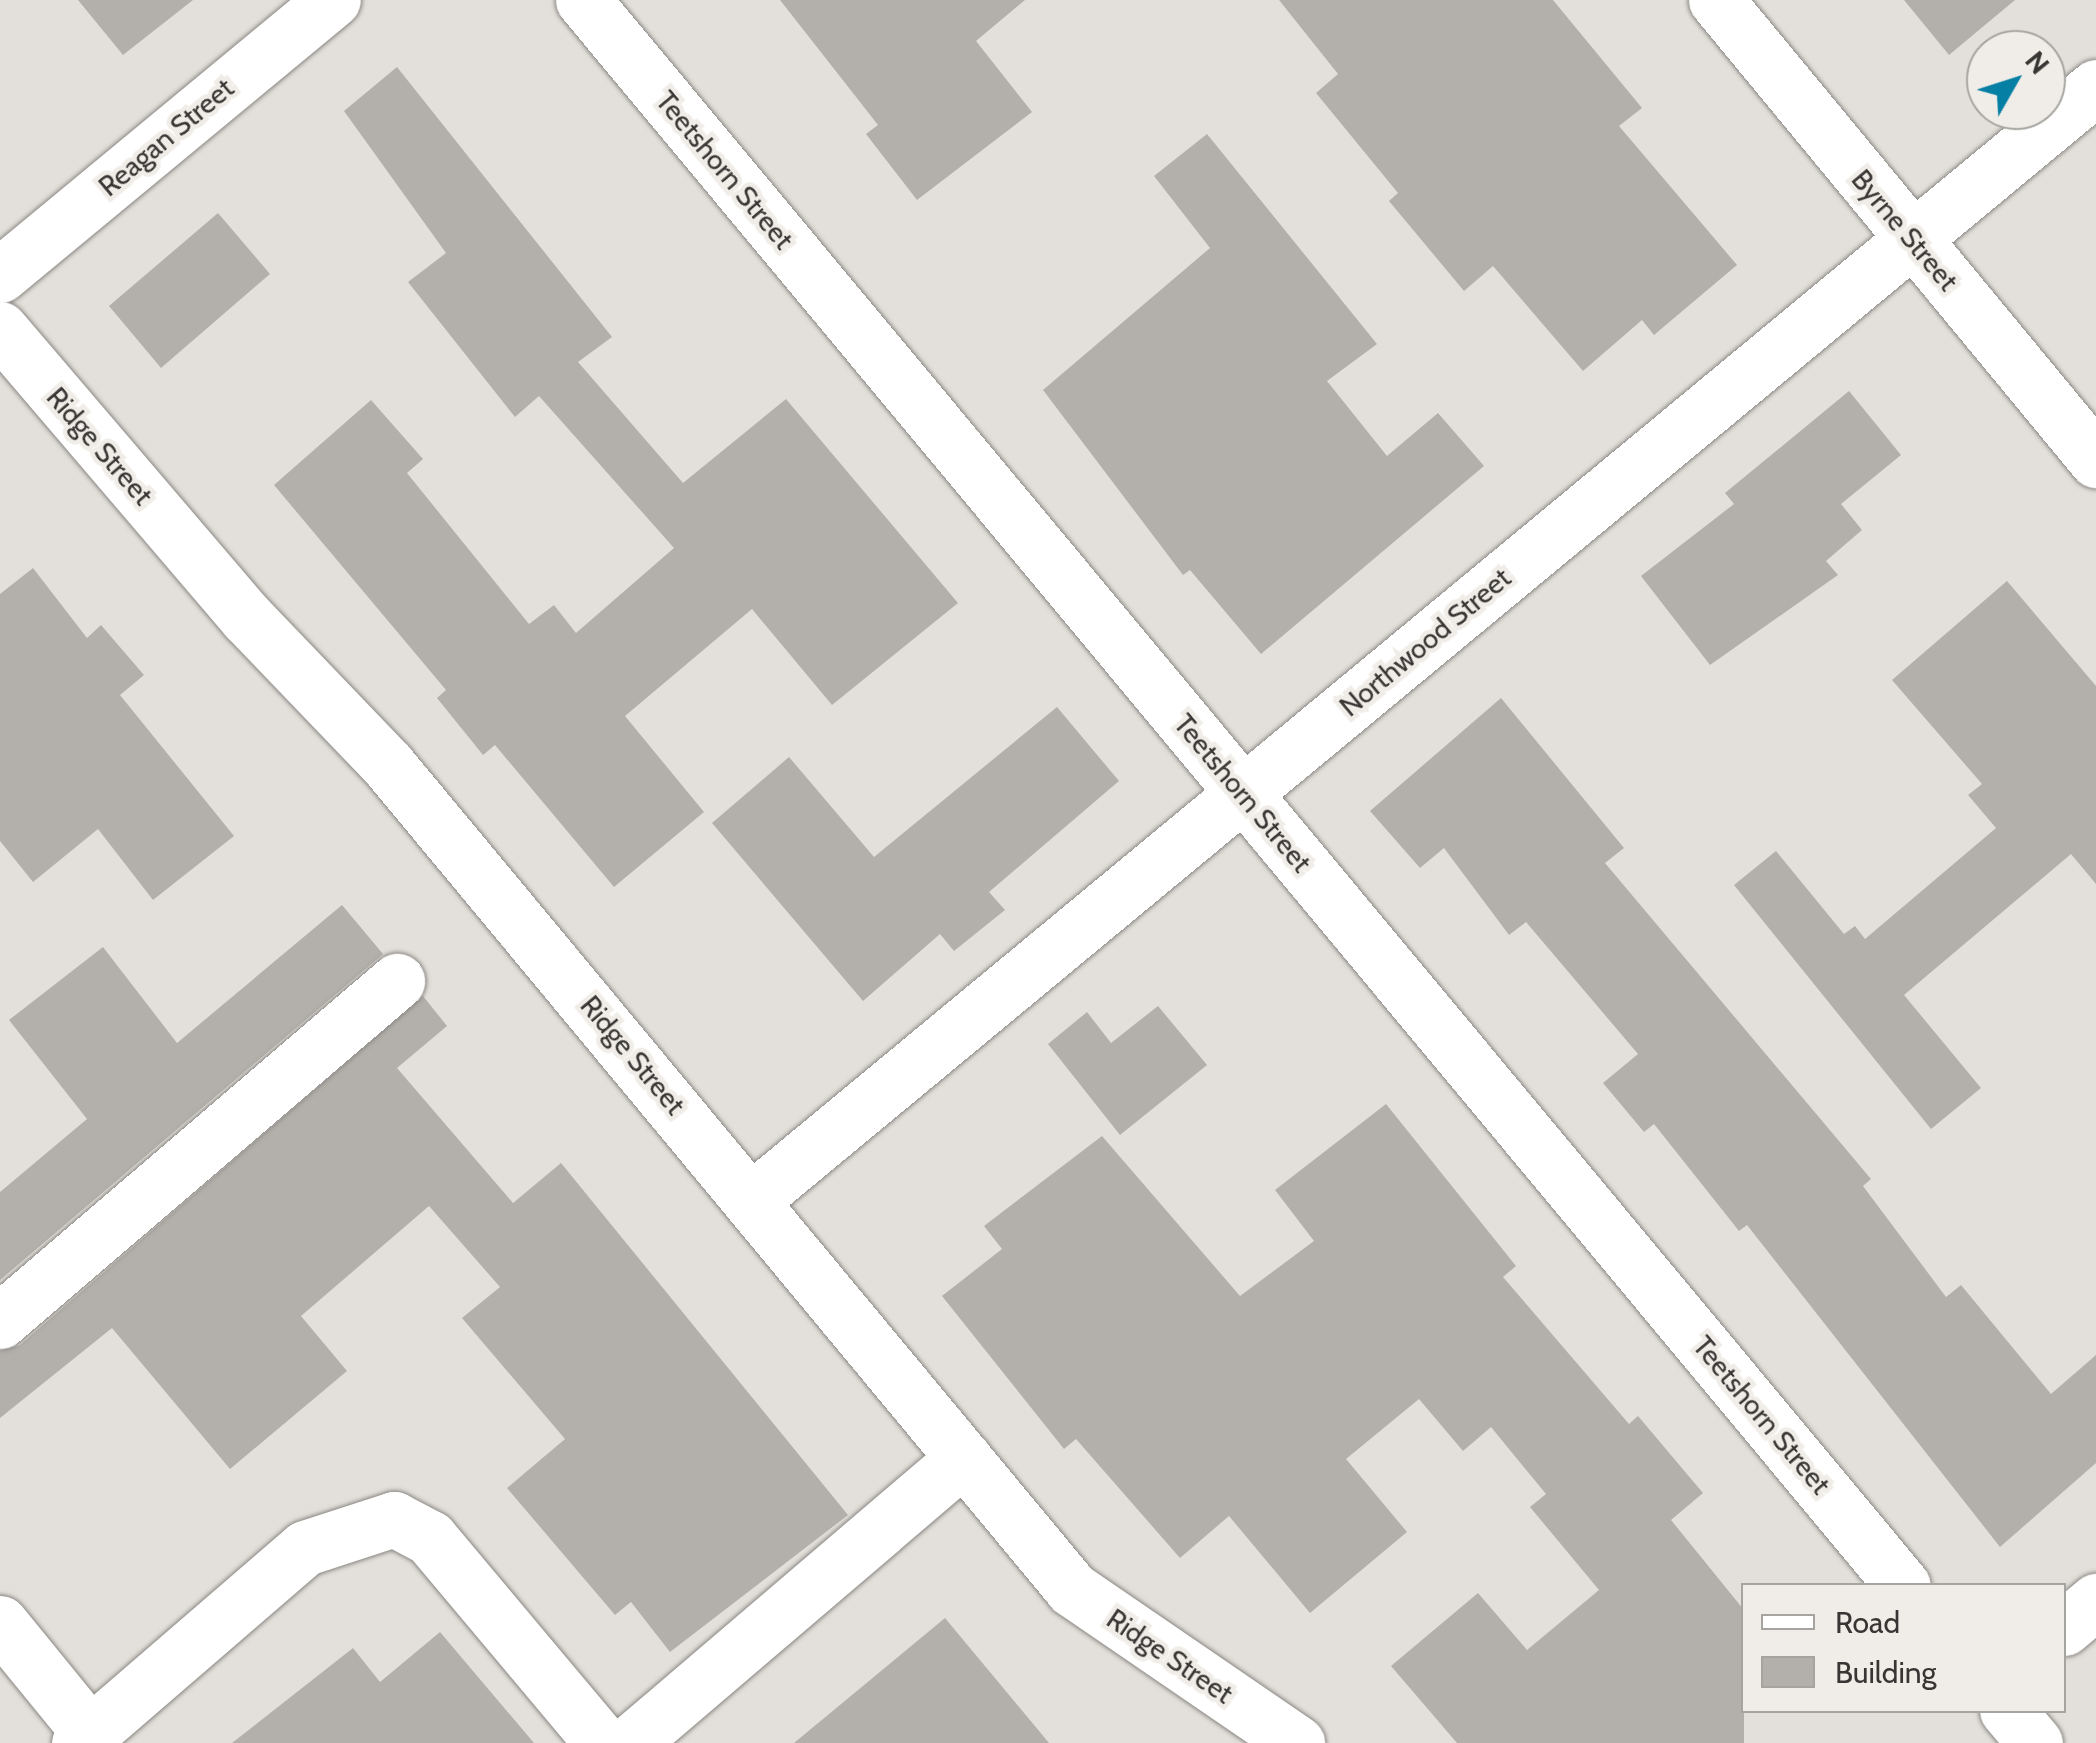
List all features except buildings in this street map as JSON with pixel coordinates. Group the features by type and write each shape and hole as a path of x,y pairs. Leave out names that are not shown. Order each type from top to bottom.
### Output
{"street":[{"name":"Reagan Street","path":"0,275 333,0"},
{"name":"Teetshorn Street","path":"584,0 1901,1583"},
{"name":"Byrne Street","path":"1716,0 2096,460"},
{"name":"Northwood Street","path":"754,1198 2096,87"},
{"name":"Ridge Street","path":"0,329 247,618 388,765 754,1198 1072,1589 1296,1743"},
{"path":"0,1321 398,981"},
{"path":"630,1743 964,1458"},
{"path":"0,1622 83,1737 305,1548 394,1518 430,1538 602,1743"},
{"path":"2066,1626 2096,1601"},
{"path":"2010,1713 2035,1743"}]}
